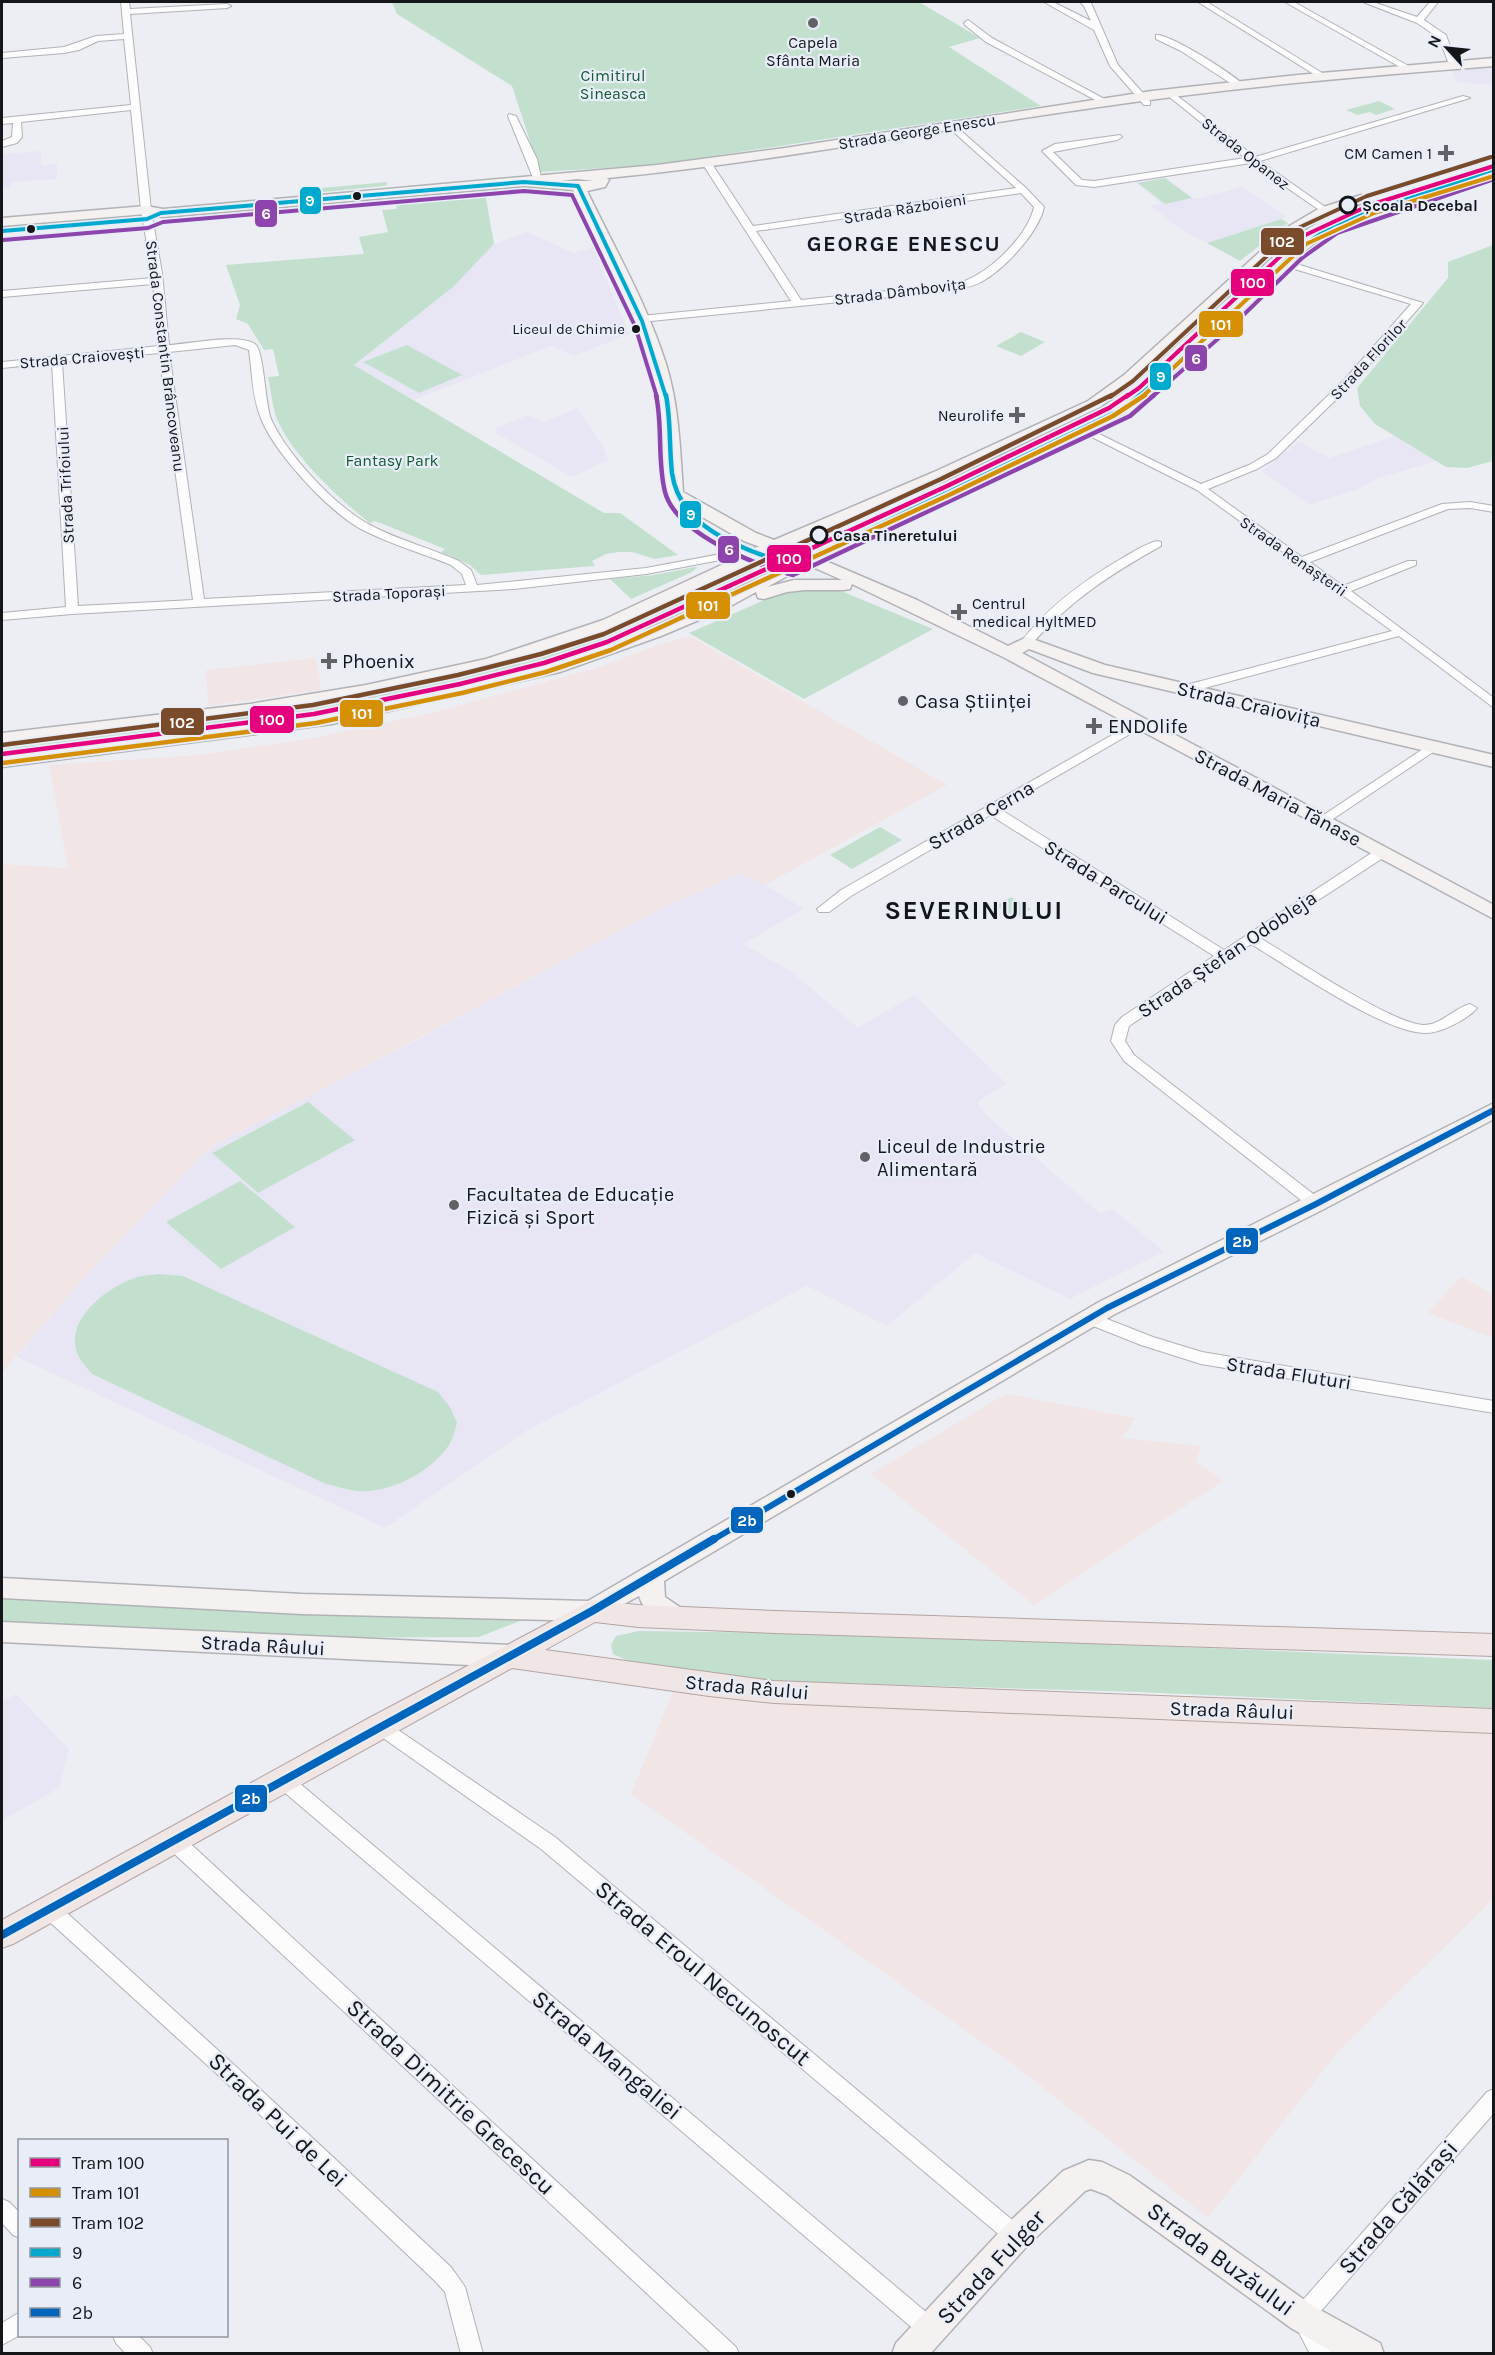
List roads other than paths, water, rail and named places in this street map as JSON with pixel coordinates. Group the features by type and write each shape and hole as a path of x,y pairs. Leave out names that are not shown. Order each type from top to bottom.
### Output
{"main road":[{"name":"Strada George Enescu","path":"578,182 709,166 1241,86 1323,76 1494,62"},
{"name":"Strada George Enescu","path":"955,129 1104,101 1144,100"},
{"path":"2,740 294,704 454,672 526,652 609,624 763,550 959,468 1094,404 1130,378 1285,236 1324,211 1494,156"},
{"path":"2,761 332,718 560,667 656,632 719,605 800,563 1125,408 1148,390 1307,242 1346,219 1494,169"},
{"path":"2,231 151,214 539,180 578,182"},
{"path":"590,211 596,181"},
{"path":"524,182 578,182"},
{"path":"578,182 641,319"},
{"path":"2,222 151,214"},
{"name":"Strada Maria Tănase","path":"641,319 658,364 668,406 675,494 685,511 693,517 735,542 911,603 1009,653 1494,913"},
{"path":"864,532 839,552 838,558 890,583 908,594 933,616"},
{"name":"Strada Maria Tănase","path":"800,563 844,585 903,609 933,616"},
{"path":"656,632 704,620 783,585 813,583 844,585"},
{"path":"1009,653 1027,642"},
{"name":"Strada Craiovița","path":"1027,642 1099,669 1494,761"},
{"path":"2,1935 592,1611 1089,1318 1188,1265 1316,1204 1494,1110"},
{"path":"651,1577 650,1597 655,1605 675,1617"},
{"path":"2,1587 302,1604 592,1611 675,1617 1494,1645"},
{"name":"Strada Râului","path":"2,1632 510,1656 709,1686 774,1692 1494,1721"},
{"name":"Strada Buzăului","path":"1074,2181 1089,2174 1102,2176 1118,2185 1302,2317 1368,2354"},
{"name":"Strada Fulger","path":"908,2354 1016,2236 1074,2181"}],"street":[{"name":"Strada Constantin Brâncoveanu","path":"125,2 135,107 151,214 164,350 198,603"},
{"path":"1048,2 1099,29"},
{"path":"1098,2 1086,3 1114,66 1144,100"},
{"path":"1202,2 1323,76"},
{"path":"1289,2 1410,69"},
{"path":"1367,2 1420,21 1443,37 1453,65"},
{"path":"1420,21 1434,2"},
{"path":"126,12 226,6"},
{"path":"968,23 989,39 1104,101"},
{"path":"2,55 64,50 76,48 96,39 128,36"},
{"path":"1159,37 1184,49 1241,86"},
{"name":"Strada Opanez","path":"1173,96 1253,160 1324,211"},
{"path":"1117,137 1055,147 1047,151 1076,180 1085,184 1253,160 1466,98"},
{"path":"2,121 44,118 59,113 135,107"},
{"path":"512,116 539,180"},
{"path":"2,144 14,141 17,137 17,121"},
{"name":"Strada Dâmbovița","path":"641,319 945,288 979,280 992,271 1036,220 1039,207 955,129"},
{"path":"709,166 798,303"},
{"name":"Strada Războieni","path":"750,229 1023,190"},
{"name":"Strada Florilor","path":"1201,488 1253,467 1272,456 1349,381 1418,303 1284,263"},
{"path":"2,294 158,281"},
{"name":"Strada Craiovești","path":"2,365 235,342 250,345 254,349 266,419 278,441 344,513 364,526 455,563 467,572 473,589"},
{"name":"Strada Trifoiului","path":"57,360 72,610"},
{"name":"Strada Renașterii","path":"1082,429 1201,488 1401,632 1494,704"},
{"path":"1301,561 1446,506 1463,505 1494,509"},
{"path":"1027,642 1077,593 1116,566 1157,544"},
{"name":"Strada Toporași","path":"2,617 72,610 473,589 646,571 763,550"},
{"path":"1342,590 1412,563"},
{"path":"1186,689 1401,632"},
{"name":"Strada Cerna","path":"824,909 846,893 1140,723"},
{"path":"1322,820 1432,747"},
{"name":"Strada Parcului","path":"990,809 1223,956"},
{"name":"Strada Ștefan Odobleja","path":"1316,1204 1129,1058 1118,1041 1122,1025 1127,1020 1381,853"},
{"path":"1250,938 1373,1009 1412,1027 1424,1029 1437,1026 1470,1008"},
{"name":"Strada Fluturi","path":"1089,1318 1147,1341 1201,1358 1494,1407"},
{"name":"Strada Eroul Necunoscut","path":"379,1726 548,1843 1016,2236"},
{"name":"Strada Mangaliei","path":"284,1780 931,2330"},
{"name":"Strada Dimitrie Grecescu","path":"174,1841 728,2354"},
{"name":"Strada Pui de Lei","path":"49,1909 224,2068 443,2274 454,2287 472,2354"},
{"name":"Strada Călărași","path":"1302,2317 1494,2098"},
{"path":"2,2209 18,2226"},
{"path":"1302,2317 1322,2354"},
{"path":"2,2335 18,2323"},
{"path":"125,2337 142,2354"}],"tram line":[{"name":"102","path":"2,745 313,705 458,675 541,654 604,634 941,479 1105,400 1133,381 1296,229 1367,196 1491,157"},
{"name":"100","path":"2,754 314,714 460,684 544,663 607,642 945,487 1109,408 1139,388 1301,237 1370,205 1494,166"},
{"name":"101","path":"3,763 316,723 462,693 546,672 611,650 949,495 1113,416 1145,395 1306,244 1374,213 1494,176"}],"place":[{"name":"Capela Sfânta Maria","path":"813,23"},
{"name":"CM Camen 1","path":"1446,153"},
{"name":"Școala Decebal","path":"1348,205"},
{"name":"Liceul de Chimie","path":"636,329"},
{"name":"Neurolife","path":"1017,415"},
{"name":"Casa Tineretului","path":"819,535"},
{"name":"Centrul medical HyltMED","path":"959,612"},
{"name":"Phoenix","path":"329,661"},
{"name":"Casa Științei","path":"903,701"},
{"name":"ENDOlife","path":"1094,726"},
{"name":"Liceul de Industrie Alimentară","path":"865,1157"},
{"name":"Facultatea de Educație Fizică și Sport","path":"454,1205"}],"district":[{"name":"GEORGE ENESCU","path":"904,243"},
{"name":"SEVERINULUI","path":"974,910"}],"park label":[{"name":"Cimitirul Sineasca","path":"613,84"},
{"name":"Fantasy Park","path":"392,460"}]}
